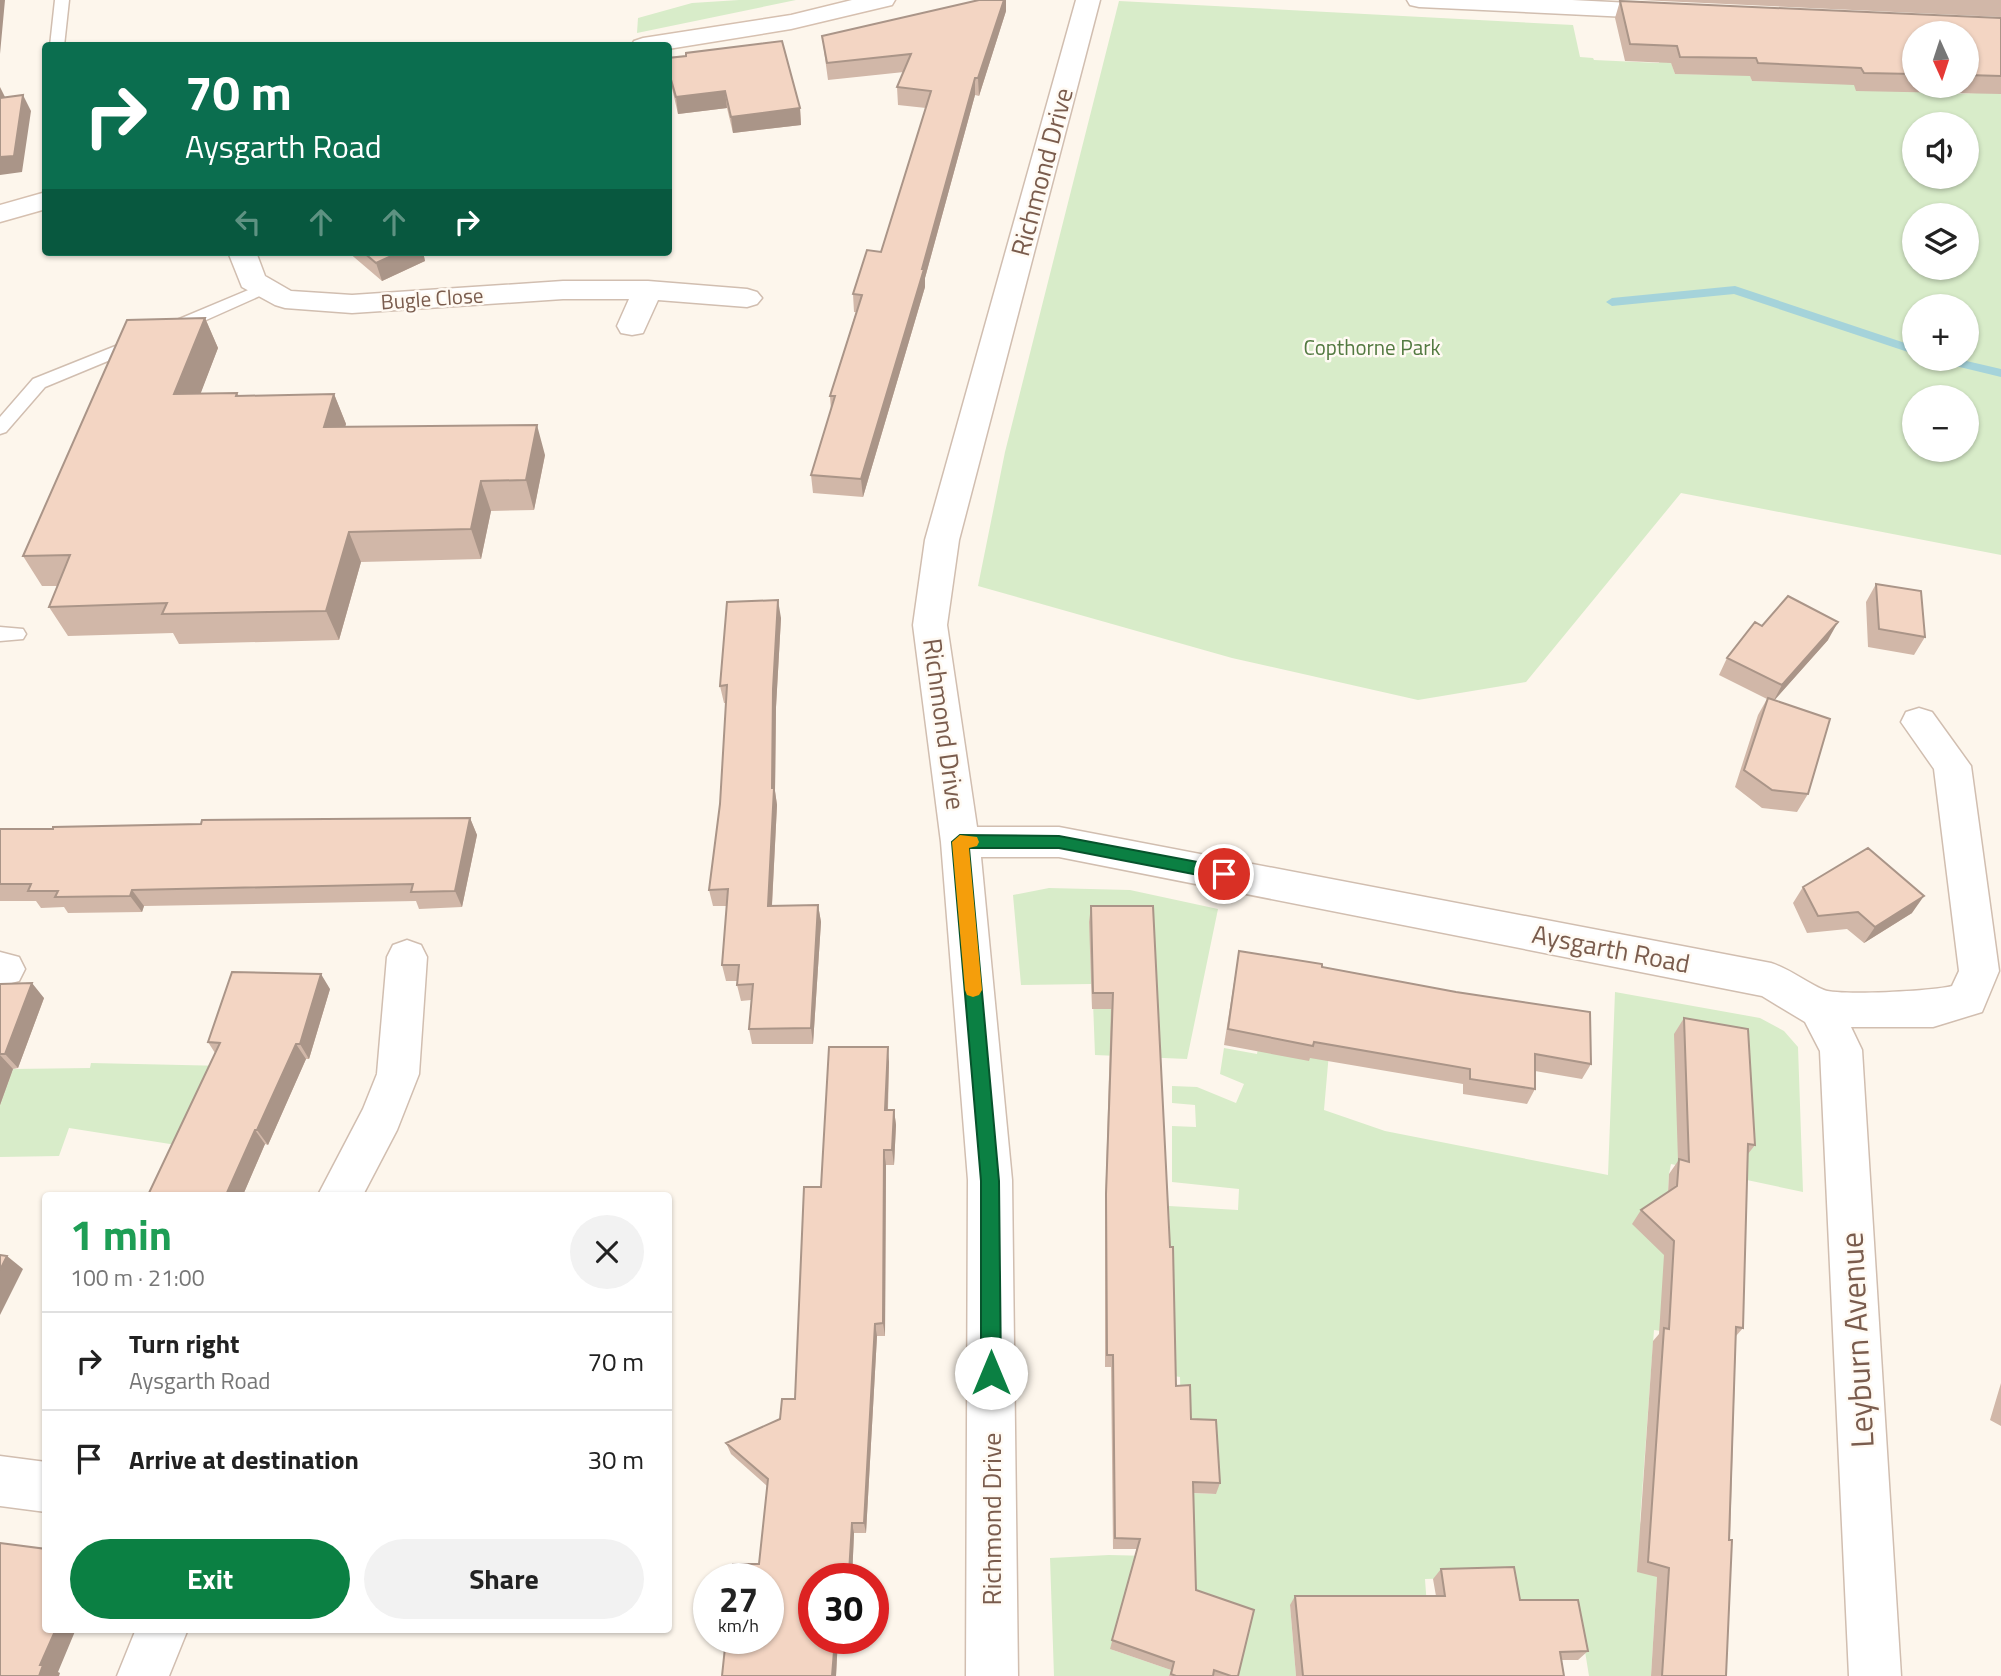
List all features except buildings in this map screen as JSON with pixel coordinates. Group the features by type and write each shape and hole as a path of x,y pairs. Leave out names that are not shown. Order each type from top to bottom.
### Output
{"street":[{"path":"668,42 791,22 883,0"},
{"name":"Richmond Drive","path":"992,1676 990,1181 960,842 930,625 942,540 1088,0"},
{"path":"1419,0 1592,5 1700,14"},
{"path":"0,214 42,201"},
{"path":"243,256 252,281 265,288"},
{"name":"Bugle Close","path":"265,288 285,299 352,304 563,290 648,290 747,298"},
{"path":"632,326 648,290"},
{"path":"1820,1009 1933,1009 1967,1000 1979,971 1952,766 1919,722"},
{"name":"Aysgarth Road","path":"960,842 1059,842 1771,980 1820,1009"},
{"path":"342,1192 382,1116 398,1074 407,957"},
{"name":"Leyburn Avenue","path":"1820,1009 1841,1050 1875,1676"},
{"path":"0,1480 42,1487"},
{"path":"143,1676 160,1633"}],"lane":[{"path":"57,42 62,0"},
{"path":"0,428 39,383 265,288"}],"green space":[{"path":"796,0 637,33 638,18 692,3"},
{"name":"Copthorne Park","path":"1119,1 1573,25 1580,57 1594,60 1659,63 1660,29 1675,74 1750,75 1752,81 1902,85 1902,98 1979,98 1979,93 2001,92 2001,555 1681,493 1526,682 1418,700 1232,658 978,586 1005,452"},
{"path":"1049,888 1130,890 1218,909 1187,1059 1095,1055 1090,922 1091,984 1021,985 1013,895"},
{"path":"1615,992 1760,1018 1784,1031 1798,1047 1803,1192 1671,1164 1661,1331 1654,1330 1640,1521 1657,1577 1651,1676 1589,1676 1578,1608 1511,1609 1505,1577 1425,1579 1427,1607 1290,1605 1296,1676 1236,1676 1110,1649 1171,1670 1169,1676 1054,1676 1050,1558 1151,1556 1190,1493 1216,1494 1187,1423 1180,1377 1174,1376 1169,1206 1238,1210 1239,1189 1172,1182 1172,1126 1196,1127 1195,1105 1172,1103 1172,1086 1197,1087 1236,1103 1244,1084 1220,1074 1224,1048 1257,1054 1263,1019 1330,1041 1324,1110 1385,1131 1608,1175"},
{"path":"91,1063 227,1066 189,1147 69,1128 59,1156 0,1157 0,1104 13,1069 90,1068"}],"waterway":[{"path":"1612,302 1735,290 1902,346"},
{"path":"1979,368 2001,373"}],"slow traffic":[{"path":"971,842 960,842 973,990"}],"route":[{"path":"991,1373 990,1181 960,842 1059,842 1224,874"}]}
